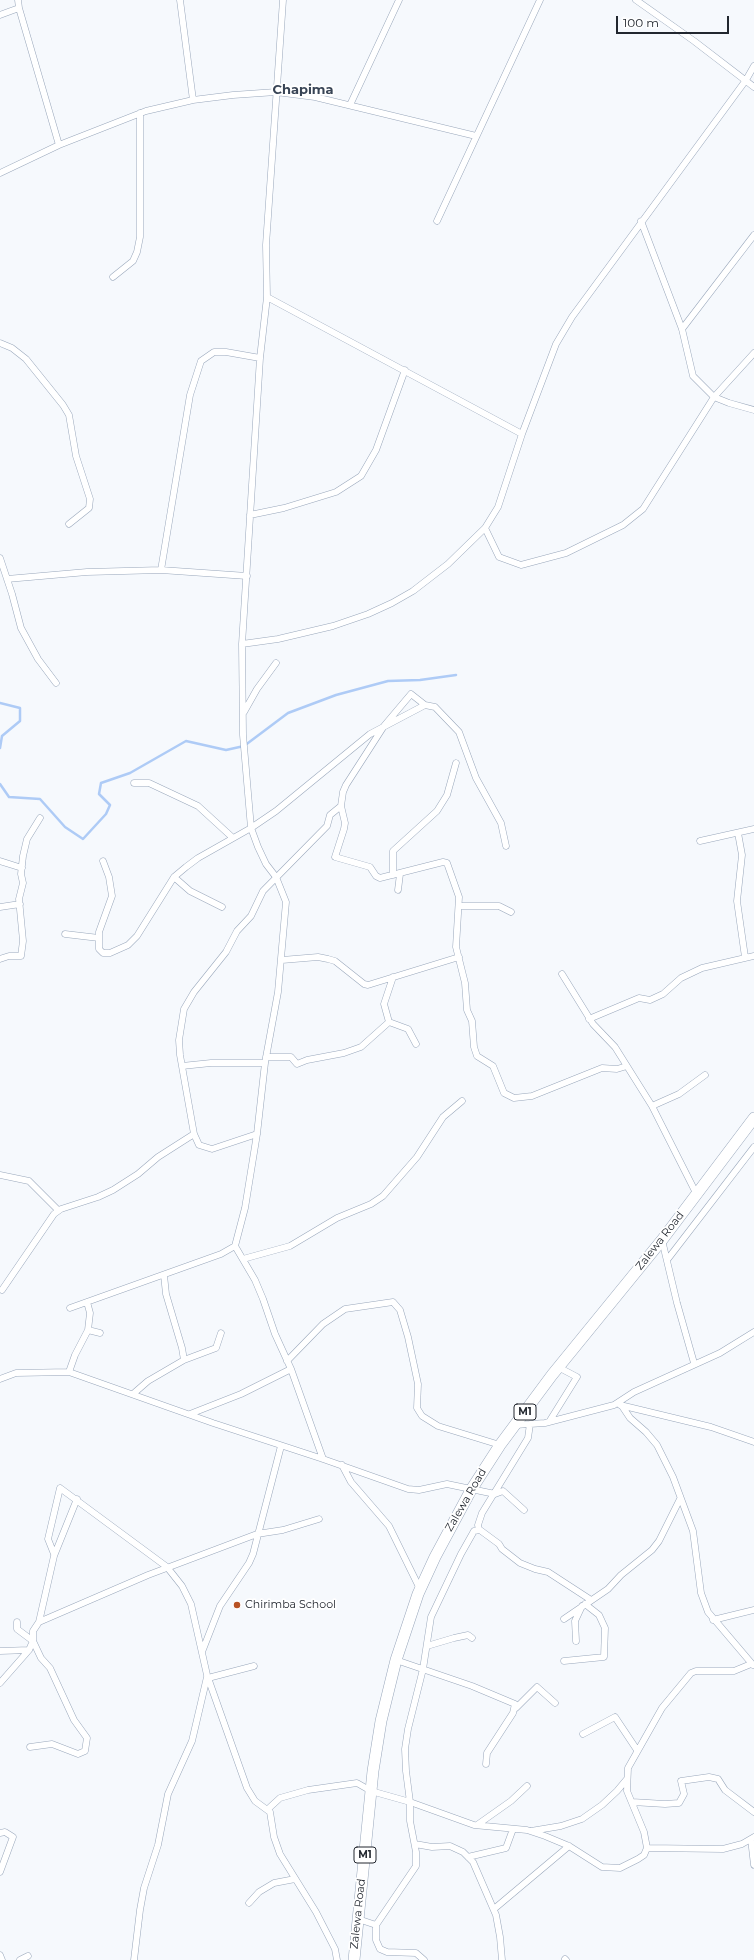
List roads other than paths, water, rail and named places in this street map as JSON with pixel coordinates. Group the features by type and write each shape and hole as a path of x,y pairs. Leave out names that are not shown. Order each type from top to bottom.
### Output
{"highway":[{"name":"Zalewa Road","path":"354,1960 381,1721 396,1660 420,1589 470,1490 500,1445 558,1367 662,1240 754,1118"}],"street":[{"path":"18,0 19,8 59,145"},
{"path":"180,0 193,100"},
{"path":"70,1308 221,1254 235,1246 245,1208 257,1134 266,1060 278,992 286,902 276,878 266,864 251,828 246,783 242,644 248,576 250,515 260,358 267,297 266,245 283,0"},
{"path":"350,105 399,0"},
{"path":"437,221 540,0"},
{"path":"636,0 754,87"},
{"path":"0,15 19,8"},
{"path":"242,644 278,639 333,626 368,614 392,603 413,591 448,564 485,528 498,506 522,434 556,344 572,317 746,80 754,66"},
{"path":"0,173 59,145 140,113 193,100 276,92 315,97 476,136"},
{"path":"113,277 133,261 137,252 140,237 140,113"},
{"path":"641,221 682,329 693,376 714,397 754,410"},
{"path":"682,329 754,235"},
{"path":"267,297 522,434"},
{"path":"0,343 12,348 26,359 63,405 69,415 76,456 90,499 89,508 69,524"},
{"path":"161,570 190,395 201,361 214,352 226,352 260,358"},
{"path":"485,528 499,558 521,565 566,553 623,525 643,509 651,499 675,456 714,397 754,353"},
{"path":"250,515 284,508 336,492 361,476 376,450 405,370"},
{"path":"0,558 8,579 21,628 38,659 56,683"},
{"path":"8,579 87,572 161,570 248,576"},
{"path":"243,714 257,689 276,663"},
{"path":"506,846 501,823 476,778 459,732 435,707 425,705 411,694 384,726 346,785 343,792 341,806 345,823 334,858 370,867 376,876 380,878 445,862 459,892 455,940 465,982 466,1004 472,1021 474,1047 477,1056 493,1066 500,1086 504,1093 509,1097 521,1098 532,1096 602,1068 617,1069 627,1066"},
{"path":"103,861 109,877 112,896 99,938 99,949 103,953 110,953 128,945 137,936 174,877 198,858 251,828 276,811 370,734 425,705"},
{"path":"393,875 393,851 437,811 448,795 456,763"},
{"path":"134,783 149,782 198,806 233,838"},
{"path":"257,1134 212,1149 199,1145 194,1134 179,1040 184,1009 194,992 226,952 237,931 251,916 263,891 327,826 330,816 341,806"},
{"path":"0,959 9,956 21,956 23,941 20,904 23,883 22,868 27,839 40,818"},
{"path":"700,840 754,829"},
{"path":"738,833 742,860 737,901 745,957"},
{"path":"0,861 22,868"},
{"path":"398,890 400,874"},
{"path":"174,877 190,891 222,907"},
{"path":"0,907 20,904"},
{"path":"459,906 499,906 511,912"},
{"path":"65,934 99,938"},
{"path":"589,1019 639,998 647,1000 654,998 667,992 681,978 702,968 754,956"},
{"path":"282,960 318,957 328,959 334,961 364,984 368,985 458,957"},
{"path":"562,974 589,1019 615,1047 652,1106 696,1193"},
{"path":"389,1022 384,1004 393,977"},
{"path":"182,1066 292,1057 297,1064 307,1060 344,1053 361,1047 389,1022"},
{"path":"389,1022 408,1030 416,1044"},
{"path":"652,1106 679,1094 705,1075"},
{"path":"243,1259 290,1246 337,1218 371,1204 384,1196 417,1157 443,1117 462,1101"},
{"path":"2,1290 48,1222 58,1210 98,1197 112,1190 138,1174 158,1157 194,1134"},
{"path":"667,1260 754,1147"},
{"path":"0,1175 29,1181 58,1210"},
{"path":"662,1240 682,1324 694,1363"},
{"path":"235,1246 263,1299 275,1334 291,1369 323,1459"},
{"path":"164,1275 166,1294 182,1348 184,1360"},
{"path":"69,1372 75,1355 88,1330 90,1313 87,1302"},
{"path":"287,1361 323,1324 345,1310 393,1302 400,1310 408,1337 418,1384 417,1408 422,1416 438,1426 500,1445"},
{"path":"88,1330 100,1333"},
{"path":"515,1425 549,1422 614,1405 634,1392 694,1363 720,1353 754,1332"},
{"path":"133,1394 148,1381 184,1360 216,1348 221,1333"},
{"path":"549,1422 577,1377 558,1367"},
{"path":"190,1414 206,1409 291,1369"},
{"path":"0,1379 16,1373 69,1372 213,1423 408,1489 419,1490 446,1484 495,1494 503,1491 524,1510"},
{"path":"206,1409 220,1397"},
{"path":"614,1405 711,1427 754,1442"},
{"path":"268,1809 280,1798 308,1790 357,1783 372,1791 410,1802 477,1825 530,1831 569,1846 602,1867 611,1869 620,1868 644,1855 647,1848 644,1832 627,1791 628,1768 637,1750 662,1708 691,1673 696,1671 734,1671 753,1665 713,1620 701,1593 693,1531 673,1477 657,1445 646,1432 630,1418 622,1406"},
{"path":"530,1424 528,1438 482,1513 478,1525 479,1530 499,1544 502,1549 520,1563 548,1572 591,1600"},
{"path":"202,1652 220,1606 249,1563 253,1554 281,1446"},
{"path":"342,1466 351,1482 389,1526 420,1589"},
{"path":"54,1554 48,1539 60,1488 77,1499 167,1567 188,1595 208,1677 247,1788 255,1800 268,1809 272,1818 274,1837 280,1854 316,1912 335,1949 337,1960"},
{"path":"0,1683 29,1650 33,1641 33,1631 39,1622 54,1554 77,1499"},
{"path":"564,1618 608,1589 659,1542 680,1499"},
{"path":"39,1622 167,1567 258,1534 283,1530 319,1520"},
{"path":"424,1960 416,1953 387,1952 380,1949 376,1940 376,1925 395,1895 414,1871 417,1860 410,1821 410,1802 407,1784 405,1749 408,1729 423,1669 431,1617 461,1554 474,1531 479,1530"},
{"path":"576,1641 575,1621 584,1605"},
{"path":"564,1662 604,1657 605,1628 599,1615 584,1605"},
{"path":"713,1620 754,1610"},
{"path":"17,1622 17,1629 33,1641 41,1658 50,1668 74,1720 87,1738 85,1751 78,1754 52,1744 30,1747"},
{"path":"427,1646 468,1635 472,1638"},
{"path":"0,1651 29,1650"},
{"path":"396,1660 472,1686 514,1703 516,1708"},
{"path":"208,1677 254,1666"},
{"path":"134,1960 144,1888 158,1845 168,1794 192,1741 208,1677"},
{"path":"486,1764 488,1753 516,1708 537,1687 555,1703"},
{"path":"583,1734 615,1717 637,1750"},
{"path":"632,1802 665,1804 679,1803 684,1794 681,1782 709,1777 718,1779 724,1790 754,1812"},
{"path":"530,1831 561,1826 582,1819 602,1805 627,1779"},
{"path":"477,1825 511,1801 527,1786"},
{"path":"468,1857 506,1848 513,1829"},
{"path":"0,1833 5,1832 13,1837 0,1872"},
{"path":"647,1848 722,1849 742,1844 752,1838 754,1865"},
{"path":"415,1844 432,1847 450,1846 463,1852 475,1866 494,1909 500,1937 502,1960"},
{"path":"494,1909 569,1846"},
{"path":"249,1903 259,1892 274,1883 295,1879"},
{"path":"358,1919 376,1925"},
{"path":"0,1955 2,1960"},
{"path":"20,1960 28,1956"}],"waterway":[{"path":"0,784 9,797 40,799 65,827 83,839 106,814 110,805 99,794 101,783 130,773 186,741 226,750 244,746 288,713 336,695 388,681 420,680 456,675"},
{"path":"0,703 20,708 20,721 2,736 0,748"}],"place":[{"name":"Chirimba School","path":"237,1605"}],"district":[{"name":"Chapima","path":"303,90"}]}
